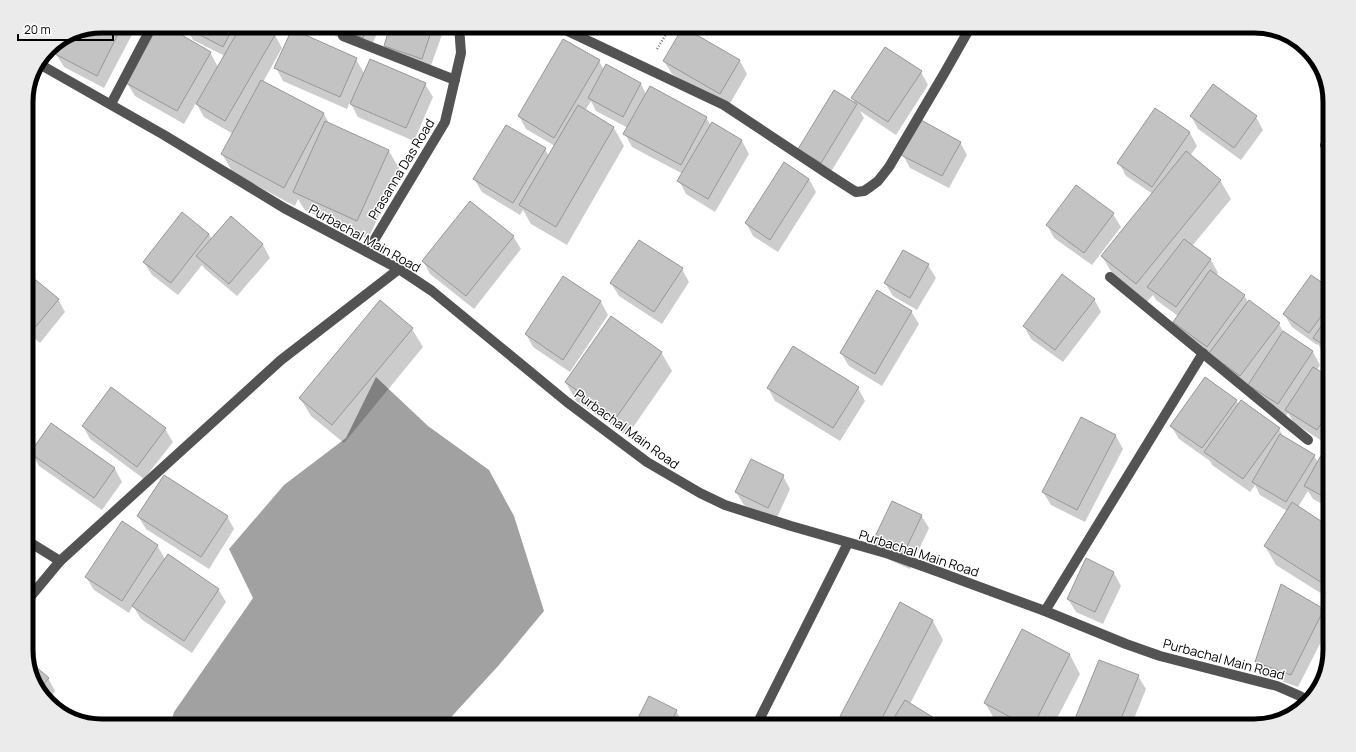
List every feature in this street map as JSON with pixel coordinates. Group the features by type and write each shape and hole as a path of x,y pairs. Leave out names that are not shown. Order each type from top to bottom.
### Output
{"street":[{"path":"111,104 148,33"},
{"name":"Prasanna Das Road","path":"367,252 445,122 461,53 460,33"},
{"path":"573,33 724,105 856,192 864,191 878,181 889,167 946,72 966,33"},
{"path":"343,36 455,80"},
{"name":"Purbachal Main Road","path":"43,66 111,104 284,208 399,269 432,290 567,402 660,470 700,493 725,505 897,557 1045,611 1126,644 1160,656 1277,686 1304,698"},
{"path":"33,594 60,561 281,360 399,269"},
{"path":"1110,277 1308,440"},
{"path":"1045,611 1203,353"},
{"path":"760,719 848,543"},
{"path":"33,544 60,561"}],"path":[{"path":"646,68 667,33"}],"shaded area":[{"path":"376,377 428,426 489,470 514,516 544,611 499,665 449,719 172,719 174,712 253,598 229,549 284,485 346,438"}],"building":[{"path":"118,33 97,76 55,54 58,49 67,42 88,34"},
{"path":"154,33 178,33 211,52 177,111 126,83"},
{"path":"196,33 230,33 223,47"},
{"path":"237,33 272,33 275,35 225,121 196,104"},
{"path":"290,33 301,33 357,58 340,97 274,68"},
{"path":"351,33 365,33 363,38"},
{"path":"388,33 431,33 422,59 384,46"},
{"path":"679,33 693,33 740,60 720,94 663,61"},
{"path":"563,39 600,60 554,138 518,116"},
{"path":"885,47 922,71 888,122 851,98"},
{"path":"370,59 426,83 406,128 350,104"},
{"path":"606,64 641,83 623,117 588,98"},
{"path":"261,80 324,113 284,188 221,154"},
{"path":"1213,84 1257,116 1234,148 1190,116"},
{"path":"650,86 707,117 681,165 623,134"},
{"path":"834,90 857,104 821,163 798,149"},
{"path":"578,105 614,127 556,227 519,205"},
{"path":"1155,108 1190,132 1152,187 1117,163"},
{"path":"921,120 961,142 942,176 901,155"},
{"path":"325,121 389,150 357,221 293,192"},
{"path":"712,122 742,140 708,199 677,181"},
{"path":"506,125 546,148 513,203 473,179"},
{"path":"1186,151 1221,180 1136,284 1101,256"},
{"path":"784,162 809,179 770,240 745,223"},
{"path":"1076,185 1114,213 1084,253 1046,225"},
{"path":"470,201 514,236 466,296 422,261"},
{"path":"182,212 209,234 171,283 143,262"},
{"path":"231,216 263,244 229,284 196,256"},
{"path":"1184,239 1211,259 1176,307 1147,287"},
{"path":"639,240 683,268 654,312 610,283"},
{"path":"903,250 929,264 910,298 884,283"},
{"path":"1210,270 1245,295 1207,347 1173,322"},
{"path":"1062,274 1095,299 1055,350 1023,326"},
{"path":"1311,275 1323,283 1323,314 1309,333 1283,314"},
{"path":"563,276 601,301 563,360 525,334"},
{"path":"33,278 59,299 33,330"},
{"path":"877,290 912,311 875,374 840,353"},
{"path":"380,300 413,328 332,425 299,398"},
{"path":"1249,300 1280,323 1240,376 1209,353"},
{"path":"611,316 662,352 616,418 565,382"},
{"path":"1323,323 1323,344 1313,338"},
{"path":"1283,331 1313,351 1278,404 1248,385"},
{"path":"793,346 859,387 833,428 767,388"},
{"path":"1313,367 1323,373 1323,421 1317,430 1285,410"},
{"path":"1205,377 1237,400 1202,448 1170,426"},
{"path":"111,387 166,428 137,467 82,426"},
{"path":"1241,400 1280,428 1243,479 1204,452"},
{"path":"1081,417 1116,435 1077,510 1042,492"},
{"path":"51,423 115,468 94,498 33,455 33,449"},
{"path":"1280,434 1315,455 1286,502 1252,482"},
{"path":"1323,452 1323,496 1304,486"},
{"path":"751,459 784,475 768,508 735,492"},
{"path":"164,475 228,516 201,557 137,516"},
{"path":"892,501 922,515 902,557 872,543"},
{"path":"1292,502 1323,522 1323,584 1264,546"},
{"path":"122,521 158,545 122,601 85,577"},
{"path":"168,554 219,589 184,641 132,606"},
{"path":"1086,558 1114,572 1095,612 1067,599"},
{"path":"1281,584 1323,608 1291,675 1255,662"},
{"path":"900,602 933,620 882,719 839,719"},
{"path":"1022,629 1070,654 1037,719 1014,719 984,703"},
{"path":"1099,660 1139,675 1121,719 1075,719"},
{"path":"35,666 49,678 43,685"},
{"path":"649,696 677,710 672,719 638,719"},
{"path":"905,700 936,719 893,719"}]}
